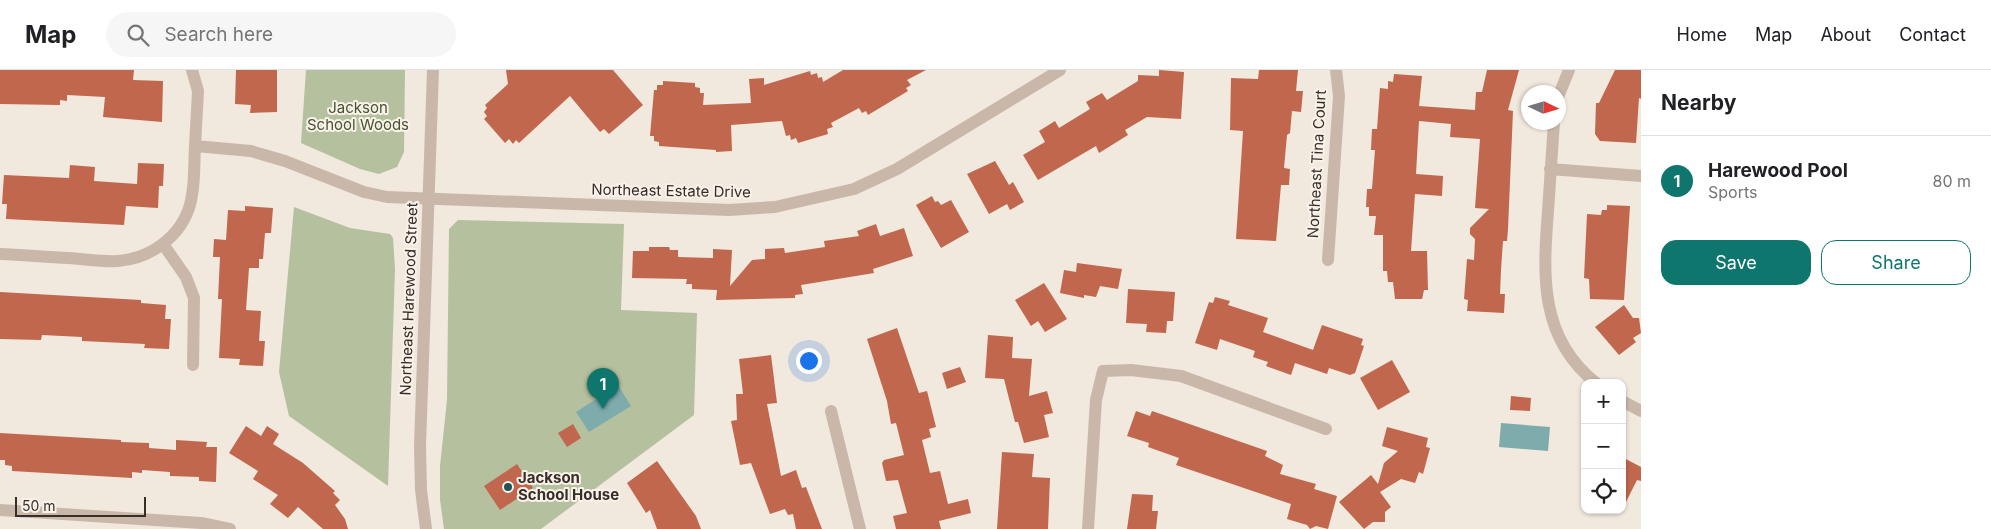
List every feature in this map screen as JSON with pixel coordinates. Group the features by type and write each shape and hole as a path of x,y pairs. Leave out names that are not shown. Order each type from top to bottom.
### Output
{"street":[{"path":"0,254 118,261 139,257 163,244 178,228 188,210 192,196 198,91 192,70"},
{"name":"Northeast Harewood Street","path":"426,529 420,490 420,454 433,70"},
{"name":"Northeast Estate Drive","path":"195,146 251,151 285,161 364,192 394,198 729,210 775,207 816,200 854,189 896,169 1060,70"},
{"name":"Northeast Tina Court","path":"1328,260 1339,96 1336,70"},
{"path":"1563,85 1569,70"},
{"path":"1553,130 1543,270 1548,303 1553,324 1564,345 1576,362 1592,379"},
{"path":"1550,169 1641,176"},
{"path":"163,244 186,277 194,298 193,365"},
{"path":"1088,529 1096,400 1103,371 1131,370 1181,376 1326,429"},
{"path":"1626,403 1641,411"},
{"path":"831,411 860,529"},
{"path":"0,510 201,523 230,529"}],"green space":[{"name":"Jackson School Woods","path":"306,70 405,70 404,152 397,167 379,174 360,169 301,143"},
{"path":"294,207 350,228 390,234 393,238 395,269 388,486 289,416 279,372"},
{"path":"458,220 624,224 621,310 697,313 694,415 541,529 444,529 440,500 440,466 447,400 449,229"}],"water":[{"path":"618,385 631,406 589,432 576,412"},
{"path":"1501,423 1550,427 1548,451 1499,447"}],"building":[{"path":"0,70 134,70 133,80 163,81 162,122 103,117 105,97 67,95 67,101 60,100 60,105 0,104"},
{"path":"236,70 277,70 277,112 250,113 251,105 235,104"},
{"path":"506,70 613,70 643,105 609,134 604,129 600,132 570,96 519,143 516,140 513,144 509,139 505,143 484,119 487,116 484,112 487,108 485,105 508,84"},
{"path":"843,70 926,70 907,80 911,85 906,88 908,91 868,115 866,111 862,113 859,108 831,123 833,127 827,129 828,134 798,143 796,138 791,140 790,135 786,136 782,121 731,125 732,151 716,152 716,150 659,146 659,142 654,141 654,136 650,136 654,90 657,90 657,85 663,85 663,81 695,83 695,87 700,88 700,93 704,93 703,105 751,103 749,79 764,78 764,85 810,71 811,75 817,73 818,78 822,77 823,82"},
{"path":"1159,70 1184,72 1181,119 1147,117 1125,130 1128,135 1099,153 1096,146 1038,180 1023,155 1045,142 1039,131 1055,121 1059,128 1090,109 1086,102 1102,93 1107,100 1138,81 1138,75 1159,76"},
{"path":"1259,70 1298,70 1296,91 1303,91 1301,112 1292,111 1290,133 1287,135 1284,168 1290,169 1289,185 1281,185 1276,241 1236,239 1243,131 1230,130 1231,78 1258,79"},
{"path":"1487,70 1519,70 1508,110 1513,111 1508,229 1507,241 1503,241 1501,270 1500,294 1505,294 1504,313 1467,311 1468,300 1464,299 1467,259 1474,260 1475,239 1470,234 1470,228 1489,209 1475,208 1480,139 1450,137 1451,124 1419,121 1416,174 1443,176 1442,196 1415,194 1411,251 1427,251 1428,290 1424,290 1422,299 1395,299 1393,282 1388,282 1387,271 1383,271 1383,235 1374,235 1376,216 1369,216 1369,207 1366,207 1367,189 1372,189 1375,150 1371,150 1372,129 1377,129 1380,88 1388,89 1388,81 1393,82 1394,74 1422,76 1419,106 1475,110 1476,92 1482,92"},
{"path":"1615,70 1641,70 1641,99 1639,98 1636,143 1600,141 1595,134 1596,103 1599,103"},
{"path":"995,161 1009,185 1013,182 1024,202 1010,210 1007,204 989,214 967,174"},
{"path":"138,163 164,164 163,186 159,186 158,208 126,206 124,225 6,219 7,204 2,204 4,175 69,178 70,165 95,167 94,181 137,184"},
{"path":"932,196 935,202 938,201 941,205 951,200 969,232 941,248 916,205"},
{"path":"1607,205 1630,206 1624,300 1590,299 1589,279 1584,278 1587,214 1601,215 1602,210 1607,210"},
{"path":"245,206 273,208 271,233 265,233 263,259 259,259 259,268 249,268 246,310 261,311 259,341 265,341 263,366 239,365 240,359 219,358 222,299 218,299 220,257 213,257 214,239 226,240 228,210 245,211"},
{"path":"876,224 880,236 904,228 913,256 873,269 874,273 801,285 803,294 795,295 795,298 716,300 717,290 692,289 692,284 686,284 687,279 632,278 633,251 649,251 649,247 669,247 670,250 678,250 678,257 713,258 713,249 732,250 730,286 752,260 765,259 765,249 784,248 785,253 825,247 824,241 859,236 857,231"},
{"path":"1077,263 1122,269 1118,289 1100,286 1096,297 1084,295 1084,298 1060,293 1064,270 1076,272"},
{"path":"1044,283 1067,319 1045,332 1038,321 1031,326 1015,300"},
{"path":"1128,289 1175,292 1173,321 1167,321 1166,333 1146,332 1147,324 1126,323"},
{"path":"0,292 141,300 141,303 166,305 165,319 171,319 169,349 144,348 145,344 82,341 82,337 42,335 41,340 0,339"},
{"path":"1215,297 1230,301 1228,305 1268,318 1263,332 1313,350 1322,325 1363,339 1361,345 1364,346 1355,373 1350,375 1329,368 1327,374 1295,363 1291,375 1266,366 1268,362 1253,357 1255,351 1220,339 1217,350 1195,343 1209,302 1213,303"},
{"path":"1624,305 1633,318 1639,318 1641,333 1633,338 1636,342 1619,355 1595,327"},
{"path":"897,328 919,393 927,391 936,427 929,429 931,437 922,440 930,473 940,471 948,504 968,499 971,513 939,521 941,529 896,529 893,516 907,513 898,480 886,481 882,463 884,460 904,455 896,423 891,424 887,401 867,339"},
{"path":"988,335 1013,337 1012,358 1032,359 1029,396 1047,391 1053,413 1044,415 1049,437 1024,443 1018,422 1015,422 1004,379 985,378"},
{"path":"771,355 777,403 767,404 781,476 796,470 802,488 806,487 822,529 796,529 793,514 788,515 785,509 770,514 751,463 740,465 731,421 737,420 736,394 743,394 739,359"},
{"path":"1392,360 1410,392 1378,410 1360,378"},
{"path":"960,367 966,382 947,389 942,373"},
{"path":"1511,396 1531,398 1530,411 1510,410"},
{"path":"1136,411 1150,416 1152,411 1267,451 1265,456 1283,465 1280,474 1316,484 1314,489 1337,496 1328,529 1316,526 1310,529 1307,525 1287,519 1291,504 1176,465 1179,458 1148,447 1149,443 1127,436"},
{"path":"573,424 581,438 567,447 558,433"},
{"path":"246,426 261,436 267,426 279,434 273,444 303,463 335,491 333,493 340,500 335,505 345,519 348,529 323,529 298,507 288,518 270,504 278,495 253,479 258,471 229,453"},
{"path":"1387,427 1428,438 1426,447 1430,448 1423,474 1419,472 1415,483 1401,479 1380,492 1391,507 1385,512 1385,522 1373,522 1364,529 1339,502 1371,475 1378,484 1384,463 1398,451 1382,446"},
{"path":"0,433 121,440 121,442 149,443 149,448 176,450 176,440 207,442 206,447 217,447 216,482 199,481 199,477 170,476 170,472 142,470 142,473 132,472 132,478 12,471 12,466 5,465 5,460 0,460"},
{"path":"1002,452 1034,454 1032,477 1050,478 1048,529 997,529"},
{"path":"1626,459 1641,467 1641,481 1637,480 1626,502"},
{"path":"657,461 696,516 701,529 657,529 650,510 646,513 627,483"},
{"name":"Jackson School House","path":"517,464 533,488 500,510 484,486"},
{"path":"1132,494 1153,495 1152,511 1158,511 1156,529 1127,529"}],"place":[{"name":"Harewood Pool","path":"603,409"},
{"name":"Jackson School House","path":"508,487"}]}
